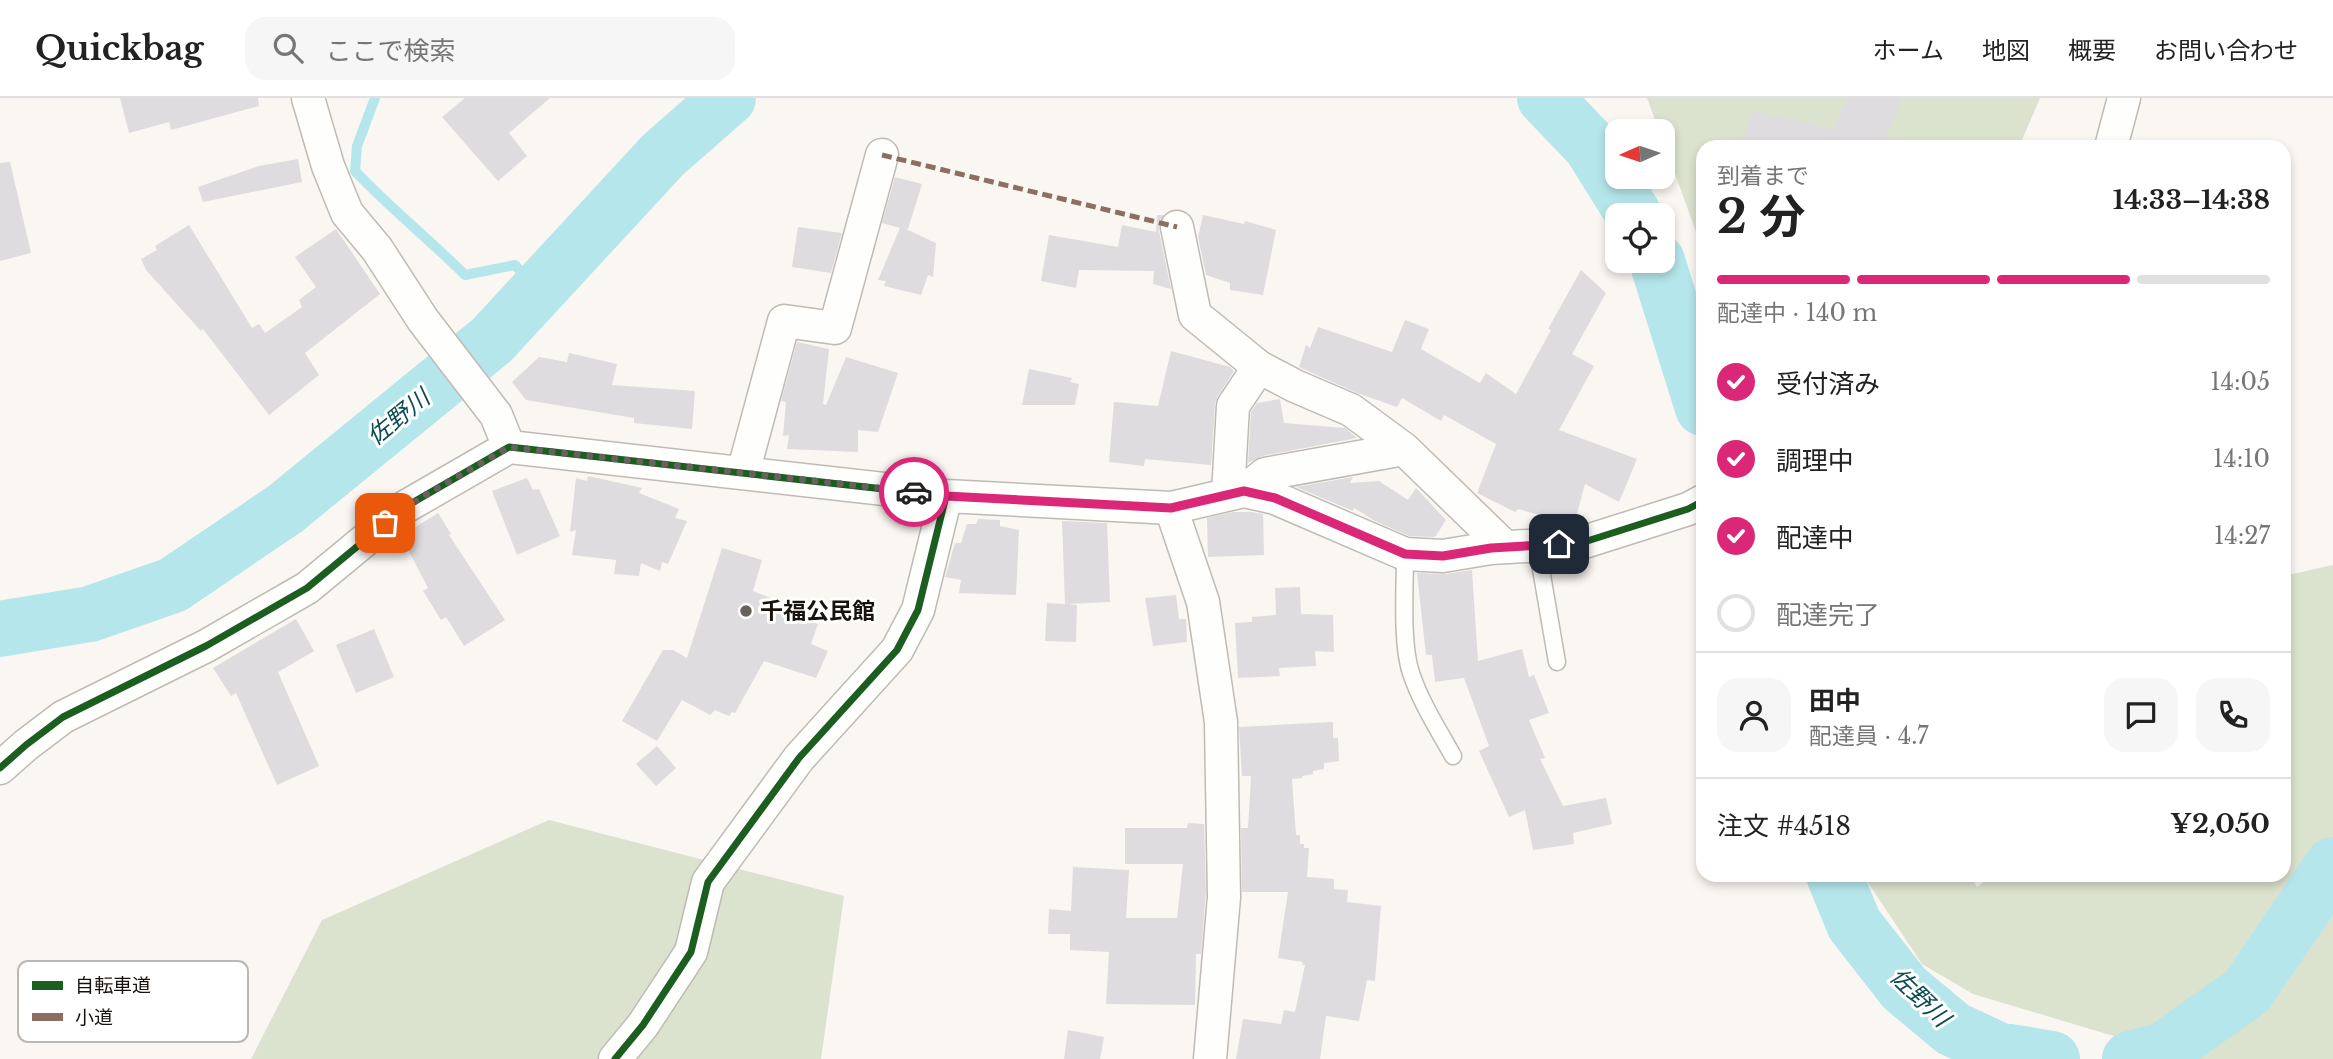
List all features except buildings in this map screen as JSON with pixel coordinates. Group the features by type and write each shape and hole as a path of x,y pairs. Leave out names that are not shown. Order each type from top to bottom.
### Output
{"street":[{"path":"308,98 328,166 347,213 377,249 423,320 496,415 509,447"},
{"path":"2113,140 2124,98"},
{"path":"743,473 784,321 835,328 882,155"},
{"path":"1177,227 1195,315 1259,367 1351,410 1404,449 1505,547"},
{"path":"1236,492 1233,406 1259,367"},
{"path":"0,768 64,717 206,646 307,588 405,507 509,447 946,496 1171,508 1236,492 1265,474 1404,449"},
{"path":"1236,492 1275,498 1405,554 1443,556 1505,547 1581,543 1695,505"},
{"path":"615,1059 643,1025 691,952 708,882 799,758 897,650 918,610 946,496"},
{"path":"1171,508 1203,602 1221,722 1223,897 1210,1059"}],"lane":[{"path":"1537,546 1557,662"},
{"path":"1405,554 1405,622 1410,671 1422,701 1453,756"}],"green space":[{"path":"1647,98 2040,98 2022,140 1696,140 1696,232 1675,173 1675,119 1655,119"},
{"path":"2333,565 2333,1059 2191,1059 1973,994 1922,964 1868,882 1974,882 1977,887 1984,882 2291,882 2291,574"},
{"path":"549,820 844,896 821,1059 251,1059 322,920"}],"waterway":[{"path":"375,98 357,146 355,171 465,275 515,265 538,290"},
{"name":"佐野川","path":"0,629 90,614 173,585 285,509 492,340 663,155 728,98"},
{"name":"佐野川","path":"1545,98 1591,146 1627,203"},
{"name":"佐野川","path":"1661,273 1696,386"},
{"name":"佐野川","path":"2130,1059 2164,1050 2247,991 2333,865"},
{"name":"佐野川","path":"1837,882 1854,924 1904,988 1953,1029 1998,1050 2052,1059"}],"marked path":[{"path":"882,155 1177,227"}],"cycle path":[{"path":"0,768 63,717 206,646 307,588 405,507 509,447 946,496 1171,508 1244,491 1275,498 1405,554 1443,556 1491,548 1581,543 1696,505"},
{"path":"615,1059 643,1025 691,952 708,882 799,758 897,650 918,610 946,496"}],"way so far":[{"path":"385,523 405,507 509,447 914,492"}],"place":[{"name":"千福公民館","path":"746,611"}],"route":[{"path":"914,492 1171,508 1244,491 1275,498 1405,554 1443,556 1491,548 1559,544"}]}
